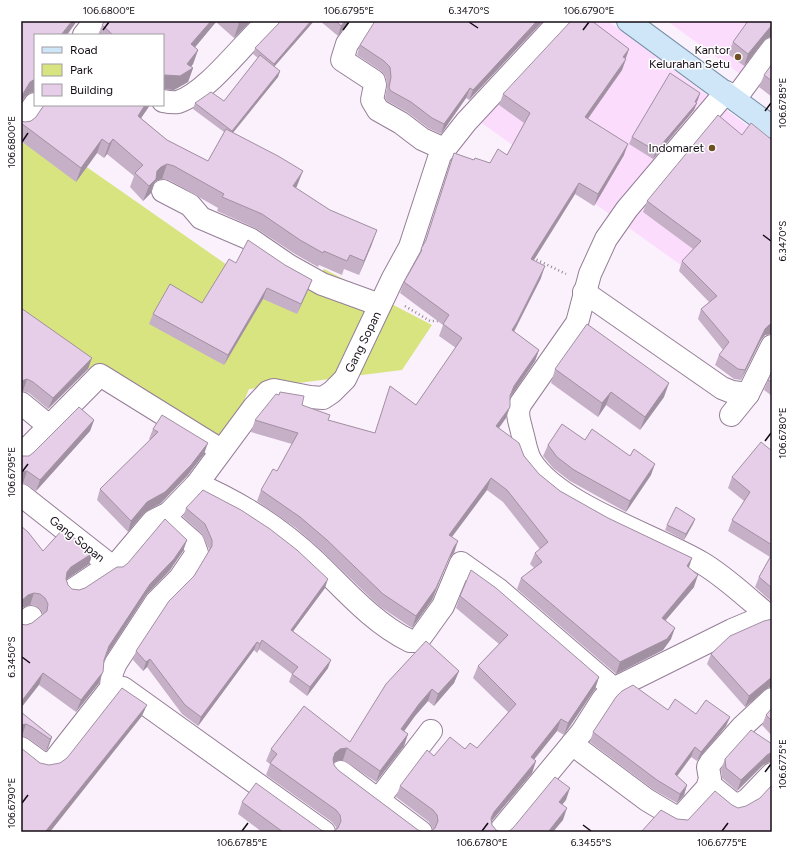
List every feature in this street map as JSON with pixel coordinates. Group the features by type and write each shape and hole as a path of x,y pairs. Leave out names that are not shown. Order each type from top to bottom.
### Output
{"main road":[{"path":"628,21 731,95 772,127"}],"street":[{"path":"85,34 95,21"},
{"path":"164,100 170,103 179,102 194,93 212,78 268,21"},
{"path":"364,21 347,44 342,60 374,81 376,85 372,100 378,110 401,123 422,139 444,149"},
{"name":"Gang Sopan","path":"21,495 113,566 117,564 153,521 169,513 197,484 254,407 268,392 279,390 320,399 332,392 344,379 410,248 437,162 444,149 466,122 560,21"},
{"path":"771,616 718,573 674,548 604,515 554,485 531,460 519,420 518,409 576,323 585,288 599,251 628,209 772,49"},
{"path":"21,124 34,105"},
{"path":"163,191 190,205 201,218 250,239 288,265 322,284 383,299"},
{"path":"585,288 722,388 732,392 748,394"},
{"path":"731,415 748,394 772,346"},
{"path":"21,455 100,375 222,450"},
{"path":"21,403 49,426"},
{"path":"197,484 237,504 276,530 314,560 354,600 406,639 413,642 417,640 433,620 447,598 461,563 499,590 613,688"},
{"path":"21,748 43,764 52,762 110,688 116,663 156,602 180,578 198,553 193,542 169,521 169,513"},
{"path":"74,589 110,565"},
{"path":"482,832 613,688 732,630 771,616"},
{"path":"112,679 324,832"},
{"path":"566,740 647,800 678,818 686,812 709,784 710,777 708,767 711,762 742,726 772,699"},
{"path":"378,800 431,731"},
{"path":"500,832 566,740"},
{"path":"342,772 421,832"},
{"path":"709,784 736,806 747,800 772,774"}],"path":[{"path":"526,254 585,288"},
{"path":"383,299 430,321 436,322 443,320"}],"shaded area":[{"path":"485,21 608,21 772,144 772,330 469,114 520,48"},
{"name":"Kantor Kelurahan Setu","path":"667,21 772,21 772,38 744,77"}],"green space":[{"path":"25,124 293,311 324,269 432,325 402,370 249,389 227,442 93,373 21,316 21,129"}],"building":[{"path":"21,21 72,21 62,34 34,34 34,80 30,82 21,97"},
{"path":"105,21 211,21 191,44 198,50 187,64 193,68 180,76 164,76 164,34 112,34 102,25"},
{"path":"281,21 311,21 274,64 255,48"},
{"path":"336,21 345,21 341,26"},
{"path":"375,21 537,21 473,90 470,88 444,124 432,118 411,102 391,91 389,88 391,77 390,67 384,61 360,45"},
{"path":"571,21 592,21 629,49 623,57 626,59 585,117 628,144 598,194 579,183 531,259 545,266 512,330 539,350 514,386 510,396 510,407 496,426 519,443 524,456 539,474 560,491 608,518 692,558 687,566 698,575 662,618 675,628 667,639 620,662 521,578 542,562 535,553 548,542 507,490 491,478 449,535 458,541 436,588 416,616 383,594 327,540 300,517 261,490 273,469 277,471 298,433 255,420 276,394 279,395 280,392 304,396 302,405 330,415 328,420 375,433 390,386 416,405 462,338 443,324 449,315 404,282 426,240 454,153 474,160 475,158 490,163 498,149 507,155 530,113 503,94"},
{"path":"748,21 772,21 772,25 748,54 733,42"},
{"path":"260,55 280,71 232,131 195,103 211,92 224,101"},
{"path":"772,64 772,81 764,75"},
{"path":"670,73 700,93 695,102 697,103 656,151 632,137"},
{"path":"43,106 144,106 138,116 167,140 208,161 226,129 303,171 293,186 330,210 377,230 364,261 350,255 347,261 324,251 323,253 300,240 262,214 222,197 224,194 174,166 167,164 161,167 157,171 156,179 149,186 135,173 143,165 113,139 109,144 102,139 81,168 21,123 21,121 31,121 36,117"},
{"path":"718,115 742,135 751,123 772,140 772,324 765,329 745,370 738,369 719,355 729,342 701,309 717,296 682,261 701,241 647,201"},
{"path":"248,240 285,265 312,280 301,304 267,288 228,355 153,314 170,284 202,303 229,259 236,263"},
{"path":"21,308 92,358 53,398 33,382 27,379 21,381"},
{"path":"587,324 669,383 645,417 611,392 602,403 555,369"},
{"path":"772,371 772,382 768,380"},
{"path":"79,407 94,420 40,480 27,471 21,472 21,455 29,456 34,452"},
{"path":"162,415 208,443 191,465 165,492 147,502 131,521 100,489 158,432 153,429"},
{"path":"562,424 585,440 592,429 630,456 634,449 655,464 630,501 574,470 557,457 548,445"},
{"path":"761,442 772,451 772,545 732,520 750,492 732,477"},
{"path":"203,490 241,510 270,529 297,550 328,579 291,630 331,660 310,687 292,674 298,667 262,640 260,644 257,642 201,717 185,705 150,659 146,662 136,651 169,601 194,576 212,546 212,540 205,524 186,508"},
{"path":"676,507 695,519 686,534 667,525"},
{"path":"165,519 187,540 174,559 150,584 109,646 104,660 103,672 81,700 43,673 21,702 21,624 26,625 32,623 47,611 48,604 45,598 40,594 34,593 28,595 21,601 21,526 28,532 43,551 63,529 93,553 71,567 67,572 66,579 68,585 72,589 79,590 85,588 117,567 123,567 128,563"},
{"path":"772,554 772,588 759,577"},
{"path":"471,570 496,588 599,677 568,723 561,719 531,757 536,761 494,812 491,818 492,825 496,830 501,832 427,832 435,828 438,821 437,815 433,810 400,786 427,750 434,756 450,737 465,749 470,743 477,748 516,704 478,666 508,635 460,596"},
{"path":"772,619 772,677 749,696 711,654 730,636"},
{"path":"426,641 459,671 438,694 432,689 419,704 401,729 408,734 380,771 347,748 340,749 335,753 333,759 334,765 338,770 418,830 423,832 333,832 338,828 341,821 340,815 336,810 270,763 277,754 271,749 304,706 350,742 386,684"},
{"path":"633,685 668,710 675,699 696,714 706,700 730,717 701,752 695,747 675,774 687,785 680,794 657,780 593,732 616,697 622,691"},
{"path":"122,688 147,705 45,832 21,832 21,748 40,763 49,765 60,763 67,758"},
{"path":"772,708 772,721 766,715"},
{"path":"21,712 52,737 50,739 26,724 21,725"},
{"path":"751,730 772,744 772,752 741,780 726,768 725,759"},
{"path":"555,777 570,788 559,802 567,808 548,832 508,832 513,828"},
{"path":"256,783 321,830 326,832 283,832 242,802"},
{"path":"772,785 772,832 641,832 661,810 677,819 688,820 715,791 738,808 746,806 760,798"}],"place":[{"name":"Kantor Kelurahan Setu","path":"738,57"},
{"name":"Indomaret","path":"712,148"}]}
